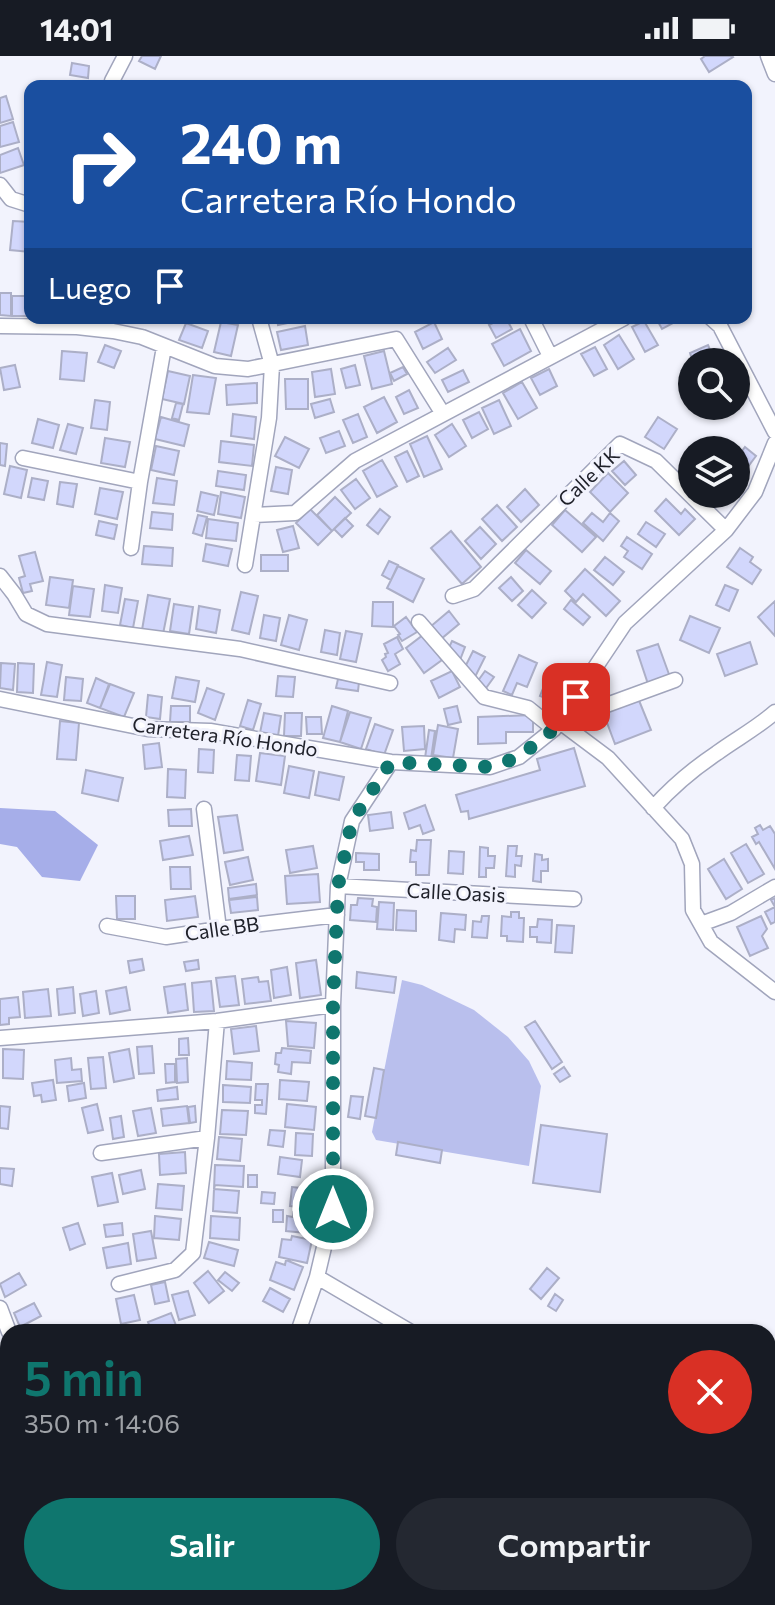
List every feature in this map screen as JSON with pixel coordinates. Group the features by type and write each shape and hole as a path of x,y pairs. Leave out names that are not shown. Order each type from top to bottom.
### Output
{"street":[{"path":"113,80 125,56"},
{"path":"768,56 775,74"},
{"path":"0,185 11,199 24,203"},
{"path":"245,565 269,418 272,365 261,324"},
{"path":"534,324 550,356"},
{"path":"254,515 295,513 355,461 612,324"},
{"path":"718,324 775,432"},
{"path":"0,326 77,327 113,331 142,337 215,366 248,369 396,339 443,414"},
{"path":"131,548 164,347"},
{"name":"Carretera Río Hondo","path":"0,699 148,729 210,731 391,762 490,767 519,757 557,725 625,623 726,530 755,492 775,443"},
{"name":"Calle KK","path":"453,596 474,589 620,444 656,461 726,530"},
{"path":"23,458 140,482"},
{"path":"0,576 26,614 47,624 240,649 390,683"},
{"path":"419,622 484,697 528,708 608,758 682,839 692,864 693,910 711,942 775,992"},
{"path":"557,725 675,680"},
{"path":"653,808 673,786 775,712"},
{"path":"301,1324 317,1277 333,1209 333,1005 338,886 352,821 391,762"},
{"path":"204,809 219,929"},
{"name":"Calle Oasis","path":"338,886 574,899"},
{"path":"701,924 731,913 775,887"},
{"name":"Calle BB","path":"107,926 166,937 337,915"},
{"path":"0,1038 217,1021 333,1005"},
{"path":"119,1284 175,1270 193,1253 217,1021"},
{"path":"101,1153 207,1138"},
{"path":"317,1277 397,1324"}],"shaded area":[{"path":"0,808 55,811 98,845 80,881 42,877 17,847 0,844"},
{"path":"402,980 422,985 474,1010 508,1037 529,1061 541,1086 529,1166 376,1140 372,1132"}],"building":[{"path":"142,56 161,56 155,69 139,61"},
{"path":"705,56 733,57 709,72 701,59"},
{"path":"72,63 89,66 88,78 70,75"},
{"path":"6,96 13,119 0,123 0,98"},
{"path":"13,122 19,142 0,147 0,126"},
{"path":"18,148 24,165 0,173 0,155"},
{"path":"13,221 24,222 24,251 10,250"},
{"path":"0,293 11,293 11,316 0,315"},
{"path":"12,296 24,296 24,316 12,316"},
{"path":"186,324 208,331 202,348 179,340"},
{"path":"221,324 238,325 231,356 214,352"},
{"path":"435,324 442,339 423,349 415,332"},
{"path":"509,324 512,329 496,338 489,325"},
{"path":"646,324 658,345 645,352 632,327"},
{"path":"305,326 308,345 281,350 277,332"},
{"path":"520,329 531,351 504,366 492,344"},
{"path":"619,335 634,359 618,369 604,345"},
{"path":"105,345 121,351 114,368 98,362"},
{"path":"595,347 607,369 594,376 581,354"},
{"path":"448,348 456,360 435,373 427,362"},
{"path":"62,351 87,353 84,381 60,379"},
{"path":"384,351 392,384 372,389 364,356"},
{"path":"15,365 20,387 4,390 0,368"},
{"path":"355,365 360,385 346,388 341,369"},
{"path":"403,367 407,374 394,381 390,373"},
{"path":"331,369 335,394 315,397 312,372"},
{"path":"549,369 557,386 540,395 531,378"},
{"path":"463,370 469,382 448,392 442,380"},
{"path":"168,371 190,376 184,404 162,399"},
{"path":"193,375 216,378 209,414 187,412"},
{"path":"285,379 308,379 308,409 286,409"},
{"path":"522,382 537,408 518,419 503,393"},
{"path":"257,383 257,403 227,405 226,385"},
{"path":"409,390 418,408 404,414 396,397"},
{"path":"384,397 397,422 377,433 364,407"},
{"path":"330,399 334,412 315,418 311,404"},
{"path":"95,400 110,402 107,430 91,428"},
{"path":"499,400 511,426 494,434 482,408"},
{"path":"176,403 183,404 179,420 172,418"},
{"path":"479,412 488,429 472,438 463,420"},
{"path":"233,414 256,417 254,439 231,436"},
{"path":"358,414 367,437 353,443 343,420"},
{"path":"161,417 189,425 184,446 155,439"},
{"path":"658,417 677,429 664,449 645,437"},
{"path":"38,419 59,425 53,448 32,443"},
{"path":"68,424 83,428 76,454 60,450"},
{"path":"452,424 466,446 449,457 435,435"},
{"path":"339,431 345,446 326,453 320,438"},
{"path":"427,436 442,469 424,477 410,444"},
{"path":"285,437 309,449 299,468 275,456"},
{"path":"105,438 130,442 125,467 101,463"},
{"path":"221,441 254,445 252,466 219,462"},
{"path":"0,443 7,444 5,466 0,465"},
{"path":"156,446 179,451 174,475 151,470"},
{"path":"407,451 419,476 407,482 395,457"},
{"path":"382,460 397,486 377,497 363,471"},
{"path":"624,461 636,475 625,485 612,471"},
{"path":"10,466 27,470 21,498 4,494"},
{"path":"276,467 292,470 288,494 271,491"},
{"path":"218,471 246,475 244,490 216,486"},
{"path":"608,473 628,493 610,512 590,492"},
{"path":"32,478 48,481 44,500 28,497"},
{"path":"157,478 177,481 174,505 153,503"},
{"path":"356,479 370,498 355,509 341,490"},
{"path":"60,482 77,484 73,507 57,504"},
{"path":"100,488 123,492 117,519 95,514"},
{"path":"525,489 539,505 521,522 507,507"},
{"path":"201,492 218,496 214,515 197,511"},
{"path":"221,492 245,497 241,518 218,514"},
{"path":"335,497 351,513 332,531 317,515"},
{"path":"666,499 681,514 685,509 695,519 679,535 655,511"},
{"path":"497,505 517,527 502,541 482,519"},
{"path":"310,509 332,531 318,545 296,523"},
{"path":"380,509 390,517 378,534 367,525"},
{"path":"565,510 596,537 582,552 552,525"},
{"path":"152,512 173,514 172,530 150,528"},
{"path":"592,513 603,522 610,513 619,521 603,541 583,523"},
{"path":"198,515 207,517 202,536 193,533"},
{"path":"345,518 353,526 342,537 334,529"},
{"path":"208,519 238,523 236,541 206,538"},
{"path":"99,521 117,525 114,539 96,535"},
{"path":"646,522 665,534 656,547 638,534"},
{"path":"293,526 299,548 283,552 277,530"},
{"path":"480,527 496,544 481,559 465,541"},
{"path":"451,531 481,567 462,584 431,548"},
{"path":"627,537 652,554 642,569 624,557 628,551 621,546"},
{"path":"206,544 232,549 228,566 203,561"},
{"path":"144,546 173,548 172,566 142,564"},
{"path":"740,548 753,557 750,562 761,570 752,584 727,567"},
{"path":"526,550 551,571 540,584 515,563"},
{"path":"35,552 43,581 30,584 32,591 23,593 19,578 25,576 19,556"},
{"path":"261,555 288,555 288,571 261,571"},
{"path":"605,557 624,572 613,585 594,570"},
{"path":"389,561 398,565 391,580 382,575"},
{"path":"398,566 424,579 413,602 387,588"},
{"path":"585,569 620,601 606,616 583,594 576,602 565,591"},
{"path":"50,577 73,580 69,608 46,605"},
{"path":"511,577 523,591 512,601 499,588"},
{"path":"105,585 122,588 118,613 102,611"},
{"path":"725,585 738,590 729,611 716,605"},
{"path":"73,586 94,589 90,617 69,615"},
{"path":"532,590 546,603 532,618 518,605"},
{"path":"241,592 258,596 249,634 232,630"},
{"path":"148,595 170,599 163,634 142,630"},
{"path":"125,599 138,601 133,628 120,625"},
{"path":"571,600 590,617 583,625 564,609"},
{"path":"775,601 775,636 758,617"},
{"path":"373,602 393,602 393,627 372,626"},
{"path":"174,604 193,607 189,634 170,631"},
{"path":"199,606 220,610 216,633 196,629"},
{"path":"449,611 459,624 441,639 430,627"},
{"path":"264,615 280,618 276,641 260,638"},
{"path":"289,615 307,620 299,650 281,645"},
{"path":"690,616 720,628 709,653 680,640"},
{"path":"406,617 417,632 402,641 394,626"},
{"path":"325,630 340,633 337,655 321,652"},
{"path":"346,631 362,634 356,662 340,659"},
{"path":"423,635 442,660 424,673 406,648"},
{"path":"397,637 403,649 395,654 400,664 388,671 382,660 388,653 384,644"},
{"path":"452,641 465,647 460,660 446,654"},
{"path":"750,642 757,664 725,676 717,654"},
{"path":"658,644 670,677 648,684 637,651"},
{"path":"473,651 485,657 475,677 463,671"},
{"path":"519,655 537,663 527,687 517,683 512,695 503,691"},
{"path":"47,662 62,665 57,697 41,695"},
{"path":"1,663 15,664 13,690 0,688"},
{"path":"18,663 34,664 33,693 17,692"},
{"path":"552,666 570,673 558,703 540,696"},
{"path":"452,671 460,687 439,698 431,681"},
{"path":"485,671 494,677 484,691 475,685"},
{"path":"278,676 295,677 293,697 276,696"},
{"path":"66,677 83,679 81,701 64,700"},
{"path":"176,677 199,681 195,702 172,698"},
{"path":"96,678 109,684 100,708 87,703"},
{"path":"338,679 359,682 358,691 336,688"},
{"path":"110,684 134,693 124,717 100,708"},
{"path":"207,688 224,694 215,720 198,713"},
{"path":"148,695 162,697 160,719 146,717"},
{"path":"638,698 651,730 615,744 603,712"},
{"path":"248,700 261,704 253,730 240,726"},
{"path":"171,706 190,706 190,722 170,722"},
{"path":"332,706 348,711 340,742 323,738"},
{"path":"457,706 461,722 448,725 444,709"},
{"path":"350,712 371,718 361,749 340,742"},
{"path":"264,713 281,716 278,736 260,733"},
{"path":"285,713 302,713 301,736 284,736"},
{"path":"533,715 533,732 506,732 506,743 478,744 478,717"},
{"path":"306,717 321,717 322,734 307,734"},
{"path":"60,721 79,723 76,760 57,759"},
{"path":"375,724 393,730 384,755 366,749"},
{"path":"438,725 458,729 453,758 433,755"},
{"path":"424,726 425,749 404,751 402,727"},
{"path":"429,730 435,731 431,759 425,758"},
{"path":"159,743 162,767 145,769 143,745"},
{"path":"574,748 585,786 469,819 468,811 461,812 456,795 540,770 537,759"},
{"path":"199,749 214,750 213,773 198,772"},
{"path":"260,753 285,756 281,785 256,781"},
{"path":"237,755 251,756 249,781 235,780"},
{"path":"289,766 314,771 309,798 284,793"},
{"path":"168,769 186,770 185,798 167,797"},
{"path":"86,770 123,778 118,801 82,793"},
{"path":"319,772 344,777 339,800 315,795"},
{"path":"425,805 434,830 423,834 420,825 409,829 404,813"},
{"path":"191,809 192,826 169,826 168,810"},
{"path":"391,812 393,828 370,831 368,815"},
{"path":"237,815 243,850 224,853 218,817"},
{"path":"760,825 763,830 770,826 775,834 775,869 759,842 756,844 752,837 758,834 755,828"},
{"path":"189,836 193,855 163,860 160,841"},
{"path":"417,840 431,840 429,875 416,875 416,862 410,862 411,850 416,851"},
{"path":"746,844 764,874 748,883 731,853"},
{"path":"313,846 317,868 290,873 286,850"},
{"path":"508,846 517,846 516,856 522,856 521,866 515,865 515,877 506,876"},
{"path":"480,847 488,848 488,856 495,856 494,868 486,868 486,877 479,877"},
{"path":"449,851 464,852 463,874 448,873"},
{"path":"356,853 379,854 379,870 364,870 364,862 356,862"},
{"path":"535,854 542,855 542,860 548,859 548,871 541,871 541,882 533,881"},
{"path":"248,857 253,880 230,885 225,862"},
{"path":"724,859 742,889 726,899 708,869"},
{"path":"170,867 190,867 191,889 171,889"},
{"path":"318,874 320,902 287,904 285,876"},
{"path":"256,884 257,895 229,899 228,888"},
{"path":"116,896 135,896 135,919 117,919"},
{"path":"195,896 198,917 167,921 165,900"},
{"path":"257,897 258,910 231,913 229,900"},
{"path":"358,898 373,899 372,906 377,907 376,922 350,920 351,905 357,905"},
{"path":"379,902 394,903 393,930 377,929"},
{"path":"775,907 775,922 771,924 765,912"},
{"path":"397,910 416,911 416,931 396,930"},
{"path":"511,912 519,912 519,918 524,918 523,942 507,941 507,936 501,936 502,916 511,917"},
{"path":"441,913 466,915 465,930 455,929 454,942 439,940"},
{"path":"482,916 489,916 487,938 472,937 473,921 481,922"},
{"path":"761,916 767,929 762,936 768,948 750,956 737,927"},
{"path":"538,919 552,920 551,943 537,942 537,937 530,937 530,927 537,927"},
{"path":"557,925 574,926 572,953 555,952"},
{"path":"142,959 144,970 130,973 128,961"},
{"path":"198,960 199,969 186,971 184,962"},
{"path":"316,960 321,995 300,998 296,963"},
{"path":"287,967 291,995 274,998 271,970"},
{"path":"357,972 396,977 394,993 356,988"},
{"path":"235,976 239,1005 220,1007 216,978"},
{"path":"258,977 259,982 268,981 271,1001 245,1004 242,979"},
{"path":"211,981 214,1011 194,1012 192,983"},
{"path":"185,984 188,1010 168,1013 164,987"},
{"path":"73,987 75,1013 59,1015 57,989"},
{"path":"126,987 130,1010 110,1014 106,991"},
{"path":"48,989 51,1016 25,1018 23,992"},
{"path":"96,991 99,1013 83,1016 80,994"},
{"path":"18,997 20,1017 9,1018 9,1024 0,1025 0,999"},
{"path":"286,1021 316,1023 314,1048 288,1046"},
{"path":"535,1021 562,1062 552,1069 525,1027"},
{"path":"256,1026 259,1051 234,1054 231,1029"},
{"path":"188,1038 189,1055 179,1055 179,1039"},
{"path":"152,1046 154,1073 139,1074 137,1047"},
{"path":"282,1048 311,1051 310,1063 292,1062 291,1074 278,1072 276,1053 281,1053"},
{"path":"3,1049 24,1050 23,1079 3,1078"},
{"path":"129,1049 134,1078 114,1082 109,1053"},
{"path":"103,1057 106,1088 91,1089 88,1058"},
{"path":"71,1058 72,1070 81,1069 82,1081 57,1083 55,1060"},
{"path":"187,1058 188,1082 177,1083 176,1059"},
{"path":"227,1061 252,1063 251,1080 226,1079"},
{"path":"165,1064 175,1064 175,1082 166,1083"},
{"path":"564,1067 570,1076 560,1082 554,1074"},
{"path":"374,1068 384,1070 376,1118 365,1116"},
{"path":"53,1080 56,1100 42,1102 41,1095 34,1096 32,1083"},
{"path":"280,1080 309,1082 307,1101 279,1099"},
{"path":"84,1083 86,1098 69,1101 67,1086"},
{"path":"256,1084 268,1084 266,1114 255,1113 255,1105 262,1105 262,1100 255,1100"},
{"path":"223,1085 251,1087 250,1103 223,1102"},
{"path":"177,1087 178,1099 158,1101 157,1090"},
{"path":"351,1096 363,1097 360,1119 348,1117"},
{"path":"97,1104 103,1130 88,1133 82,1108"},
{"path":"287,1104 316,1107 314,1130 285,1127"},
{"path":"0,1106 10,1107 8,1129 0,1128"},
{"path":"187,1106 189,1123 163,1126 161,1109"},
{"path":"195,1106 196,1122 190,1123 188,1107"},
{"path":"151,1108 156,1133 138,1136 133,1111"},
{"path":"222,1110 248,1111 246,1135 220,1134"},
{"path":"121,1116 124,1137 113,1139 110,1118"},
{"path":"541,1125 607,1134 600,1192 533,1183"},
{"path":"270,1130 285,1131 283,1147 268,1145"},
{"path":"296,1133 313,1134 312,1156 295,1155"},
{"path":"219,1137 242,1139 240,1161 217,1159"},
{"path":"398,1142 442,1150 440,1163 396,1155"},
{"path":"185,1152 186,1173 160,1175 159,1154"},
{"path":"280,1157 302,1160 300,1177 278,1174"},
{"path":"215,1165 244,1166 243,1187 215,1185 214,1189"},
{"path":"0,1168 14,1169 12,1186 0,1184"},
{"path":"141,1170 145,1189 123,1194 119,1175"},
{"path":"112,1173 118,1202 98,1206 92,1177"},
{"path":"248,1175 257,1175 257,1187 248,1187"},
{"path":"158,1184 184,1186 182,1210 156,1208"},
{"path":"292,1187 318,1190 321,1209 290,1206"},
{"path":"214,1189 239,1191 237,1213 213,1211"},
{"path":"262,1192 275,1193 274,1204 261,1203"},
{"path":"303,1208 318,1209 316,1234 286,1231 287,1216 293,1217 293,1212 302,1213"},
{"path":"273,1210 283,1210 283,1222 273,1222"},
{"path":"155,1216 181,1219 179,1240 154,1238"},
{"path":"211,1216 240,1218 239,1240 210,1238"},
{"path":"78,1223 85,1244 70,1250 63,1228"},
{"path":"122,1223 123,1235 106,1237 104,1225"},
{"path":"151,1231 156,1258 137,1261 133,1234"},
{"path":"292,1236 312,1240 307,1263 279,1257 282,1239 291,1240"},
{"path":"209,1242 238,1250 234,1266 204,1258"},
{"path":"128,1243 131,1264 107,1268 103,1248"},
{"path":"286,1260 303,1267 294,1290 270,1280 276,1262 285,1265"},
{"path":"547,1268 559,1278 541,1299 530,1289"},
{"path":"208,1271 224,1291 209,1303 194,1283"},
{"path":"225,1272 239,1283 232,1291 218,1280"},
{"path":"19,1273 26,1285 5,1297 0,1284"},
{"path":"165,1282 169,1301 155,1304 151,1285"},
{"path":"270,1288 290,1299 283,1312 263,1301"},
{"path":"188,1291 195,1315 179,1320 172,1295"},
{"path":"555,1294 563,1300 556,1311 548,1306"},
{"path":"134,1295 140,1320 121,1324 116,1299"},
{"path":"34,1303 41,1316 19,1324 14,1313"},
{"path":"171,1313 175,1324 149,1324"}],"route":[{"path":"333,1209 333,1005 338,886 352,821 391,762 490,767 519,757 554,729 576,697"}]}
